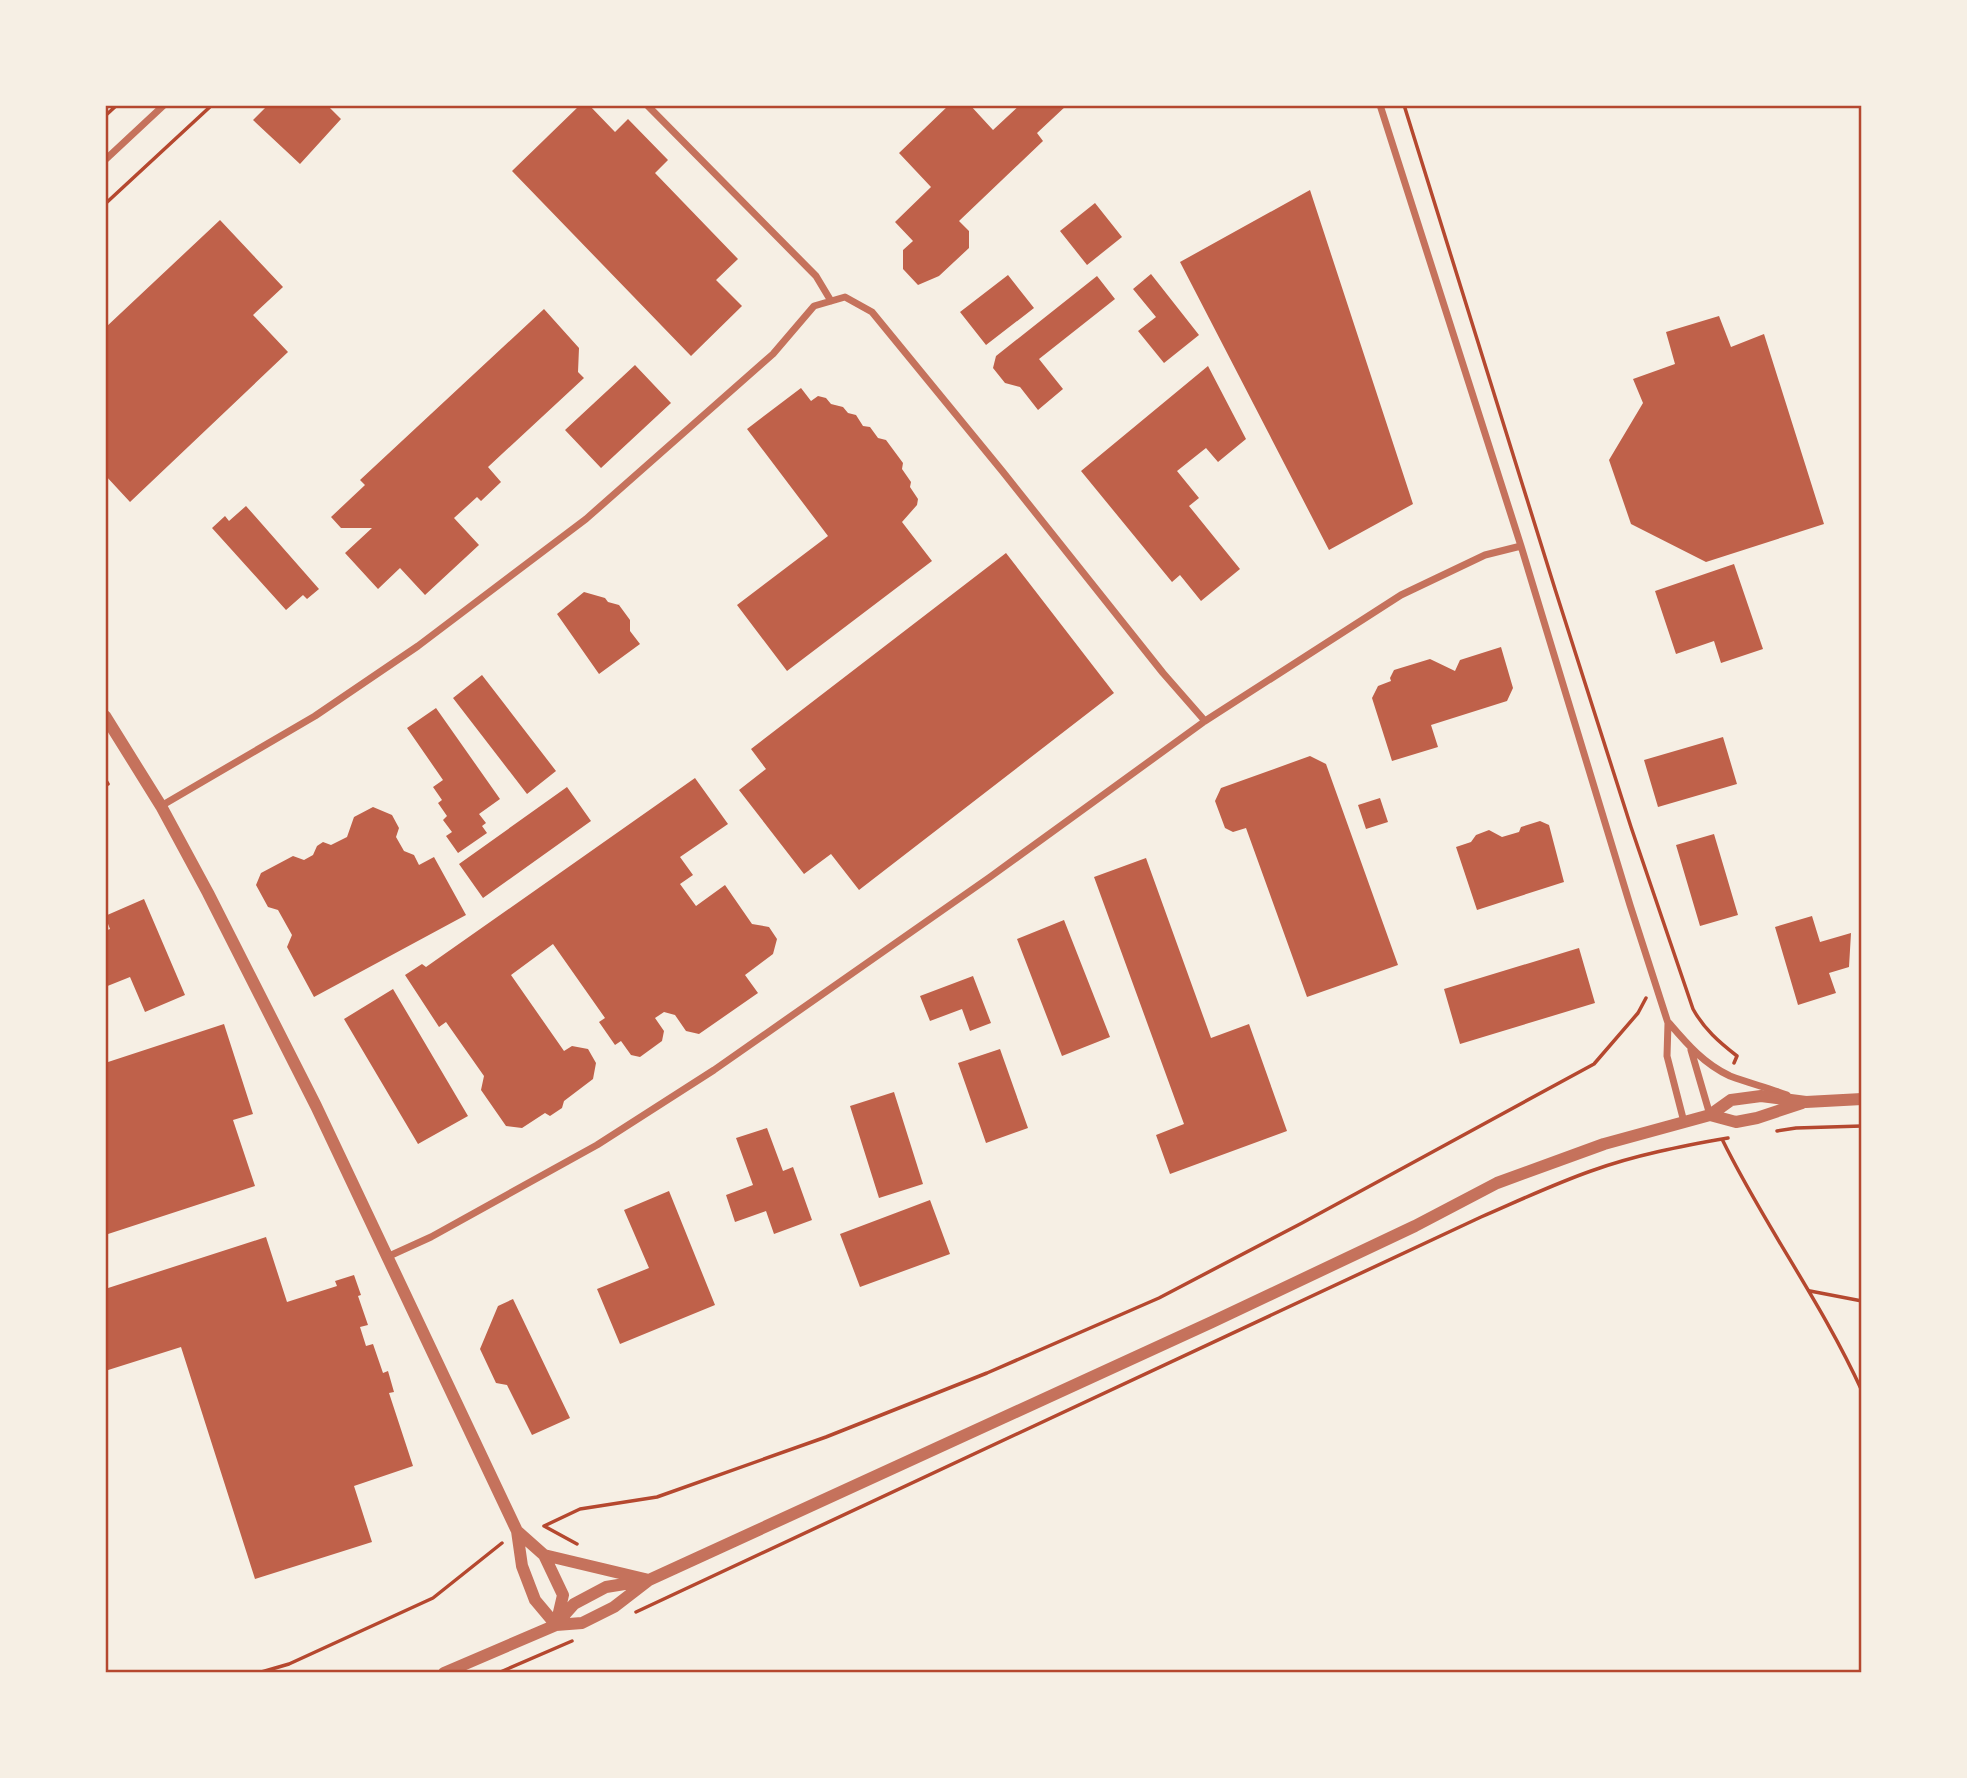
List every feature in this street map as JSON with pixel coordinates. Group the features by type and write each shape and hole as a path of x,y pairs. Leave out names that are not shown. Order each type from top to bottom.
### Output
{"street":[{"path":"105,160 164,105"},
{"path":"647,105 816,276 831,301"},
{"path":"1380,105 1521,546 1668,1023 1667,1056 1684,1122"},
{"path":"161,806 315,716 418,646 586,519 773,354 814,306 845,297 872,312 1163,673 1205,721"},
{"path":"387,1257 431,1237 597,1145 714,1070 990,877 1205,721 1401,595 1485,555 1521,546"},
{"path":"105,716 161,806 309,1092 517,1531 522,1566 535,1600 556,1625"},
{"path":"1668,1023 1691,1049 1709,1064 1729,1075 1806,1102"},
{"path":"1691,1049 1710,1115"},
{"path":"444,1673 556,1625 582,1623 614,1607 649,1580 1236,1311 1415,1226 1497,1183 1604,1144 1710,1115 1731,1100 1761,1096 1806,1102 1862,1099"},
{"path":"1710,1115 1736,1122 1806,1102"},
{"path":"517,1531 544,1555 563,1595 556,1625"},
{"path":"544,1555 649,1580"},
{"path":"556,1625 574,1604 606,1587 649,1580"}],"path":[{"path":"105,116 117,105"},
{"path":"105,204 212,105"},
{"path":"1404,105 1627,814 1693,1009 1700,1023 1737,1056 1729,1075"},
{"path":"105,779 108,784"},
{"path":"544,1526 580,1509 657,1497 826,1437 987,1373 1158,1298 1594,1064 1639,1013 1654,980"},
{"path":"628,1616 1444,1234 1593,1170 1664,1150 1739,1136 1736,1122"},
{"path":"1773,1131 1862,1126"},
{"path":"1722,1139 1734,1164 1810,1291 1862,1391"},
{"path":"1810,1291 1862,1301"},
{"path":"258,1673 289,1664 433,1598 517,1531"},
{"path":"498,1673 579,1638"}],"building":[{"path":"268,105 327,105 341,119 300,164 253,120"},
{"path":"580,105 589,105 615,132 628,119 668,160 655,173 738,259 716,280 742,306 691,356 512,171"},
{"path":"949,105 970,105 993,130 1020,105 1067,105 1037,133 1043,141 959,221 969,231 969,248 939,276 918,285 903,269 903,250 913,241 895,222 931,187 899,153"},
{"path":"1310,190 1413,504 1329,550 1180,262"},
{"path":"1095,203 1122,237 1087,265 1060,231"},
{"path":"220,220 283,287 253,315 288,352 130,502 105,475 105,328"},
{"path":"1151,274 1199,335 1164,363 1138,331 1156,317 1133,289"},
{"path":"1008,275 1034,308 986,345 960,312"},
{"path":"1097,276 1115,299 1039,359 1063,389 1038,410 1020,387 1005,383 993,368 996,356"},
{"path":"544,309 579,348 578,372 584,378 488,467 501,482 481,501 477,497 454,518 479,545 425,595 400,568 378,589 345,553 372,528 341,528 331,517 365,485 360,480"},
{"path":"1719,316 1731,347 1764,334 1824,524 1706,562 1631,524 1609,460 1643,403 1633,379 1675,364 1666,332"},
{"path":"635,365 671,403 601,468 565,430"},
{"path":"1208,366 1246,439 1218,462 1206,448 1177,471 1199,498 1189,506 1240,569 1201,601 1180,575 1172,582 1081,471"},
{"path":"801,388 811,401 818,396 826,398 831,404 856,415 863,426 870,427 878,438 886,440 903,463 902,469 918,499 917,505 902,522 932,561 787,671 737,605 828,536 747,429"},
{"path":"246,506 319,589 307,599 303,595 286,610 212,528 225,516 229,521"},
{"path":"1006,553 1114,693 859,890 831,854 804,874 739,790 766,769 751,749"},
{"path":"1734,564 1763,649 1721,663 1714,641 1676,654 1655,591"},
{"path":"584,592 619,605 630,620 630,631 640,644 599,674 557,614"},
{"path":"1501,647 1513,688 1507,701 1431,725 1438,747 1392,761 1372,698 1378,686 1391,681 1394,670 1430,659 1455,671 1460,660"},
{"path":"482,675 556,771 527,794 453,698"},
{"path":"436,708 500,799 479,814 486,823 482,826 487,833 458,853 446,836 452,832 443,820 447,816 438,803 442,800 433,787 443,780 407,728"},
{"path":"1723,737 1737,784 1658,807 1644,760"},
{"path":"1310,756 1326,764 1398,965 1307,997 1246,828 1233,832 1225,828 1215,801 1221,788"},
{"path":"695,778 728,824 680,857 693,875 680,884 696,906 725,885 752,924 769,927 777,939 773,954 745,975 758,993 699,1034 686,1031 675,1015 664,1012 655,1018 664,1031 662,1041 640,1057 631,1055 621,1041 615,1045 599,1022 605,1018 553,944 511,975 564,1051 572,1046 588,1049 596,1063 593,1079 564,1101 562,1108 550,1116 545,1113 522,1128 506,1126 481,1090 484,1076 446,1022 439,1027 405,975 422,964 426,967"},
{"path":"567,787 591,821 483,898 459,864"},
{"path":"1380,798 1388,822 1366,829 1358,805"},
{"path":"373,807 392,815 399,828 396,837 404,851 414,855 419,865 434,857 466,915 314,997 287,947 292,935 278,910 268,907 256,885 261,873 293,856 304,860 313,855 317,846 323,842 331,845 347,837 354,817"},
{"path":"1540,821 1549,825 1564,882 1477,910 1456,847 1471,842 1476,835 1489,830 1502,837"},
{"path":"1714,834 1738,915 1700,926 1676,845"},
{"path":"1146,858 1211,1038 1249,1024 1287,1131 1170,1174 1156,1135 1184,1124 1094,877"},
{"path":"144,899 185,995 145,1012 130,977 105,987 105,931 110,929 105,916"},
{"path":"1812,916 1820,942 1851,933 1849,967 1829,973 1836,993 1798,1005 1775,927"},
{"path":"1064,920 1110,1037 1062,1056 1017,939"},
{"path":"1579,948 1595,1003 1460,1044 1444,989"},
{"path":"973,976 991,1023 970,1031 962,1009 930,1021 920,996"},
{"path":"393,989 468,1116 418,1144 344,1019"},
{"path":"224,1024 253,1114 233,1120 255,1186 105,1235 105,1063"},
{"path":"1000,1049 1028,1128 986,1143 958,1063"},
{"path":"894,1092 923,1184 879,1198 850,1106"},
{"path":"767,1128 783,1171 793,1167 812,1220 774,1234 766,1211 735,1222 726,1195 753,1185 736,1138"},
{"path":"669,1191 715,1305 620,1344 597,1289 649,1268 624,1210"},
{"path":"930,1200 950,1254 860,1287 840,1234"},
{"path":"266,1237 287,1302 337,1286 335,1281 354,1275 368,1325 360,1327 366,1346 373,1344 383,1373 388,1371 394,1392 389,1393 413,1466 354,1486 372,1542 255,1579 181,1347 105,1371 105,1289"},
{"path":"513,1299 570,1418 532,1435 507,1385 496,1383 480,1349 498,1306"}]}
